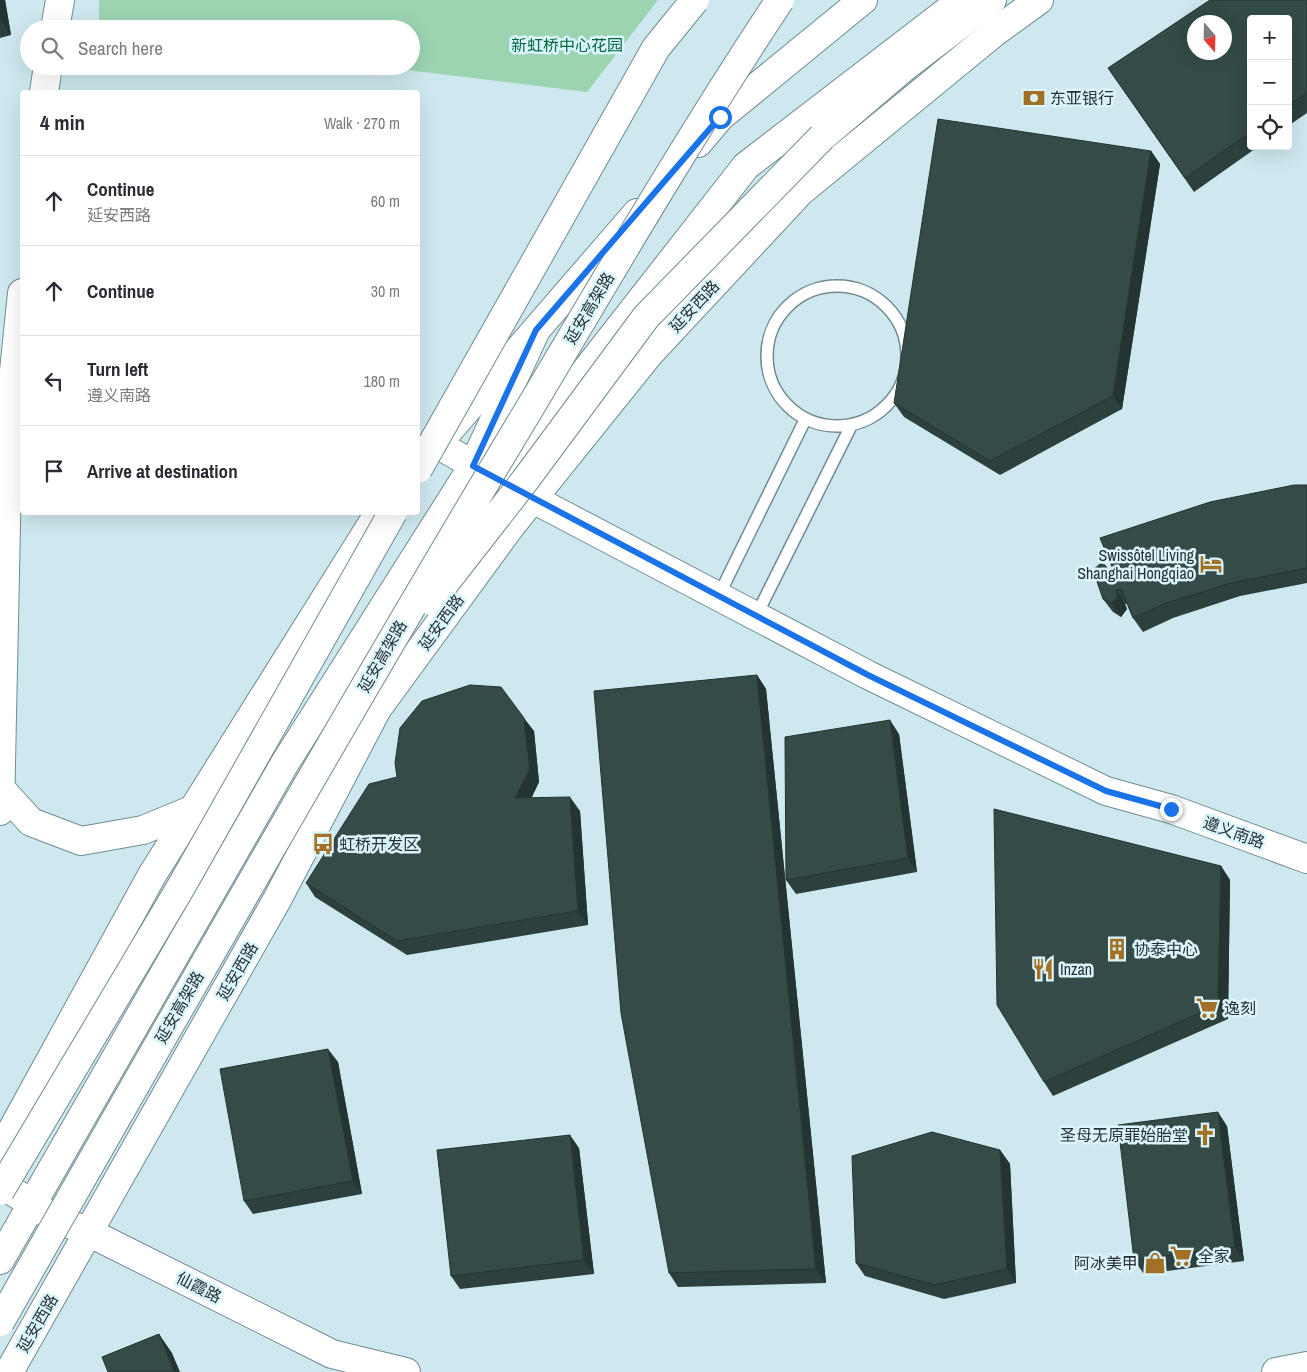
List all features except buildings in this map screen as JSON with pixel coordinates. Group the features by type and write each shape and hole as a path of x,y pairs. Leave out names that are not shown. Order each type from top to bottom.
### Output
{"main road":[{"path":"57,20 60,0"},
{"path":"420,463 656,48 695,0"},
{"name":"延安高架路","path":"0,1322 363,689 717,94 780,0"},
{"path":"420,465 720,117 862,0"},
{"name":"延安西路","path":"0,1260 40,1210 499,480 746,166 962,0"},
{"path":"363,689 526,479 646,317 822,137 902,69 992,0"},
{"name":"延安西路","path":"9,1372 278,898 377,709 533,499 649,354 800,192 995,32 1038,0"},
{"path":"44,90 47,75"},
{"path":"20,313 8,430 0,800 31,822 81,841 143,830 194,809"},
{"name":"延安西路","path":"0,1299 40,1210 285,763 473,466 536,330"},
{"name":"遵义南路","path":"437,444 533,499 868,675 1106,791 1171,809 1307,859"},
{"path":"0,1152 152,875 378,515"},
{"path":"0,1191 181,887 391,515"},
{"name":"仙霞路","path":"0,1183 40,1210 332,1354 406,1372"},
{"path":"1276,1372 1307,1366"}],"lane":[{"path":"842,286 865,291 884,303 898,321 906,342 908,364 902,385 890,404 872,418 850,426 828,427 805,420 786,406 772,386 766,362 768,338 778,316 795,299 818,289 842,286"},
{"path":"718,596 805,420"},
{"path":"756,616 850,426"}],"green space":[{"name":"新虹桥中心花园","path":"99,0 658,0 587,92 420,72 420,20 99,20"}],"place":[{"name":"东亚银行","path":"1034,98"},
{"name":"Swissôtel Living Shanghai Hongqiao","path":"1211,564"},
{"name":"虹桥开发区","path":"323,844"},
{"name":"协泰中心","path":"1117,949"},
{"name":"Inzan","path":"1043,969"},
{"name":"逸刻","path":"1207,1008"},
{"name":"圣母无原罪始胎堂","path":"1205,1135"},
{"name":"全家","path":"1181,1256"},
{"name":"阿冰美甲","path":"1155,1263"}],"route":[{"path":"720,117 536,330 473,466 868,675 1106,791 1171,809"}]}
